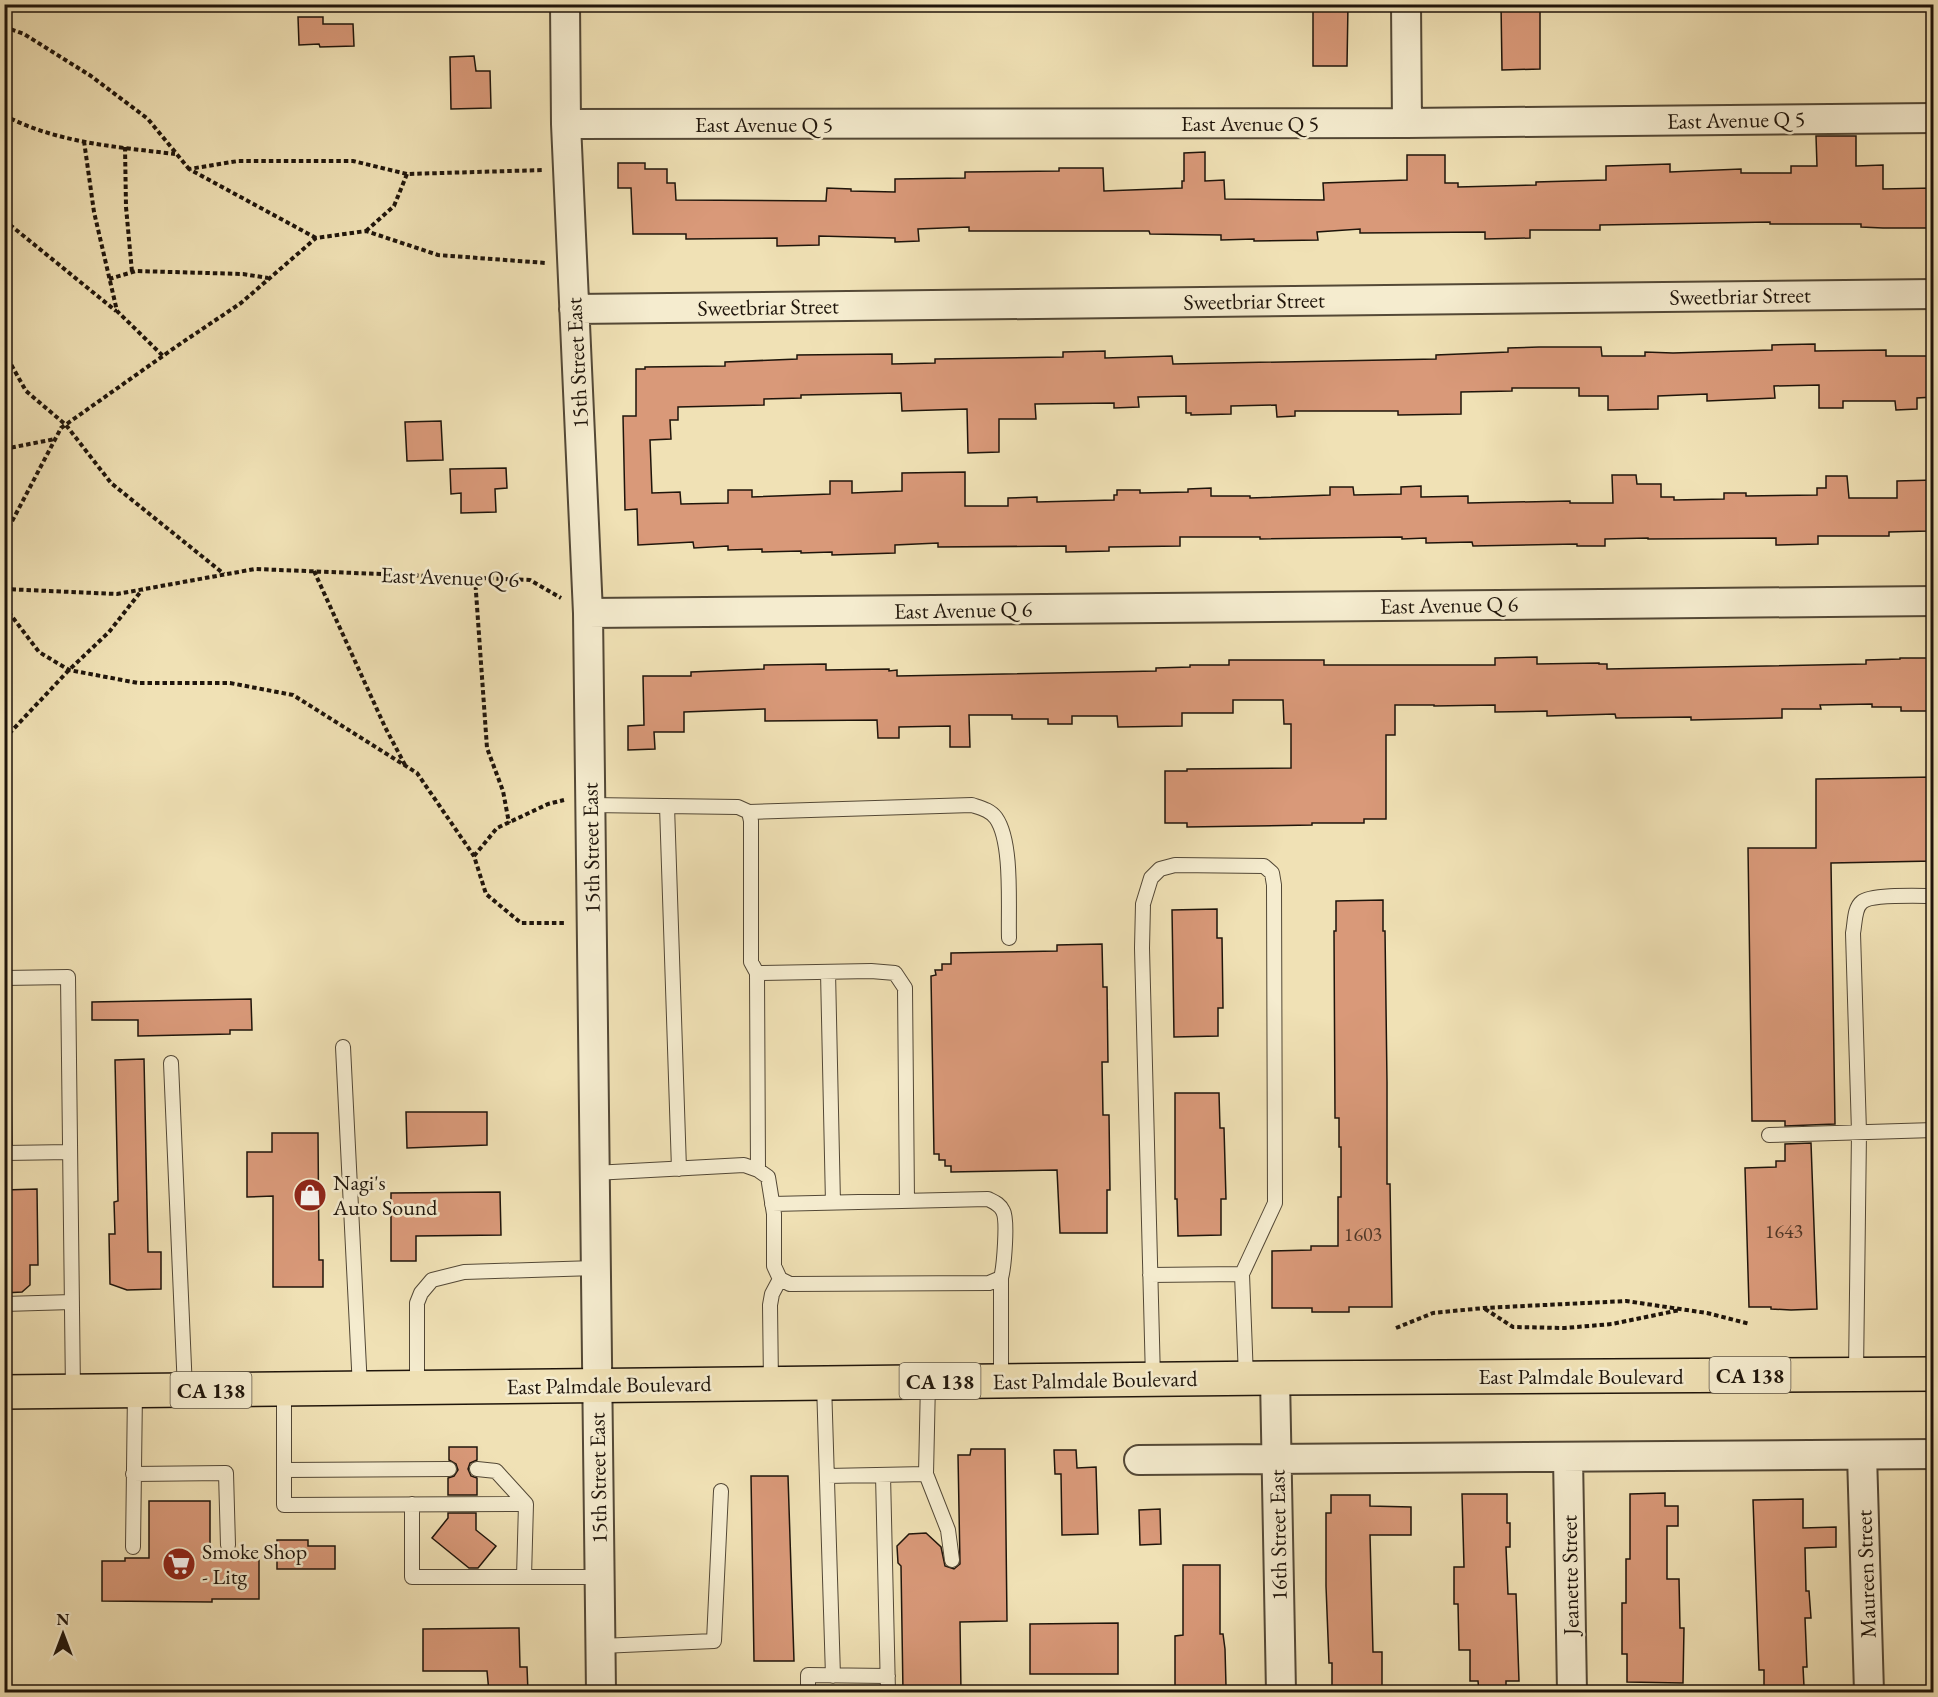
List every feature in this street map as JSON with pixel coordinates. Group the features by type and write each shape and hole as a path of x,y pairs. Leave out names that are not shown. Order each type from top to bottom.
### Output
{"highway":[{"name":"East Palmdale Boulevard","path":"4,1392 1153,1379 1934,1374"}],"street":[{"name":"15th Street East","path":"566,4 566,124 588,613 601,1692"},
{"path":"1406,4 1407,123"},
{"name":"East Avenue Q 5","path":"566,124 1407,123 1934,118"},
{"name":"Sweetbriar Street","path":"574,309 1934,294"},
{"name":"East Avenue Q 6","path":"588,613 1934,601"},
{"name":"16th Street East","path":"1261,1378 1276,1459 1281,1692"},
{"path":"1139,1460 1934,1454"},
{"name":"Maureen Street","path":"1862,1455 1869,1692"},
{"name":"Jeanette Street","path":"1568,1457 1572,1692"}],"lane":[{"path":"590,799 667,806 738,807 749,812 972,805 985,809 995,817 1004,839 1007,856 1009,938"},
{"path":"667,806 680,1169"},
{"path":"749,812 751,821 751,962 757,973 758,1170"},
{"path":"1153,1379 1142,948 1143,904 1151,878 1160,869 1175,865 1264,866 1272,873 1274,885 1275,1203 1242,1274 1261,1378"},
{"path":"1856,1374 1859,1132 1853,933 1857,910 1862,902 1872,897 1934,896"},
{"path":"828,972 833,1203"},
{"path":"757,973 896,973 905,988 906,1201"},
{"path":"4,978 68,977 73,1392"},
{"path":"343,1047 360,1388"},
{"path":"171,1063 185,1390"},
{"path":"4,1098 5,1153 70,1152"},
{"path":"1769,1135 1934,1130"},
{"path":"594,1173 744,1165 758,1170 768,1177 774,1215 774,1266 780,1279 790,1284 989,1283 1000,1278"},
{"path":"772,1204 988,1200 1000,1205 1005,1213 1004,1268 1000,1278 1001,1381"},
{"path":"417,1388 417,1303 421,1293 432,1280 465,1272 595,1268"},
{"path":"1150,1275 1242,1274"},
{"path":"771,1384 770,1305 772,1294 780,1279"},
{"path":"4,1304 72,1302"},
{"path":"928,1382 926,1474 948,1530 952,1560"},
{"path":"824,1383 833,1676"},
{"path":"284,1389 284,1505 526,1504"},
{"path":"133,1547 135,1391"},
{"path":"284,1470 449,1468"},
{"path":"477,1468 495,1471 526,1504 524,1577"},
{"path":"133,1474 226,1473 228,1545"},
{"path":"827,1476 926,1474"},
{"path":"884,1475 888,1692"},
{"path":"601,1646 714,1641 721,1491"},
{"path":"412,1504 412,1577 600,1577"},
{"path":"808,1692 808,1675 888,1676"}],"path":[{"path":"4,27 24,34 91,76 148,119 189,169 316,238"},
{"path":"4,115 15,121 72,140 176,154"},
{"path":"84,141 94,212 117,311"},
{"path":"126,147 126,207 132,272"},
{"path":"189,169 238,161 352,161 407,174 568,169"},
{"path":"366,231 394,206 407,174"},
{"path":"4,220 117,311 163,356"},
{"path":"4,542 7,531 61,428 241,303 316,238 366,231 438,255 572,266"},
{"path":"109,279 132,272 243,273 269,279"},
{"path":"4,352 26,391 66,425 111,483 225,575"},
{"path":"4,449 55,439"},
{"name":"East Avenue Q 6","path":"4,589 117,594 255,569 314,571 530,580 588,613"},
{"path":"314,571 385,727 405,765"},
{"path":"475,578 487,748 503,791 509,823"},
{"path":"4,739 69,670 109,632 142,590"},
{"path":"4,606 39,652 69,670 138,683 230,682 293,695 417,773 474,856 486,894 521,923 592,922"},
{"path":"474,856 497,828 548,804 590,799"},
{"path":"1396,1328 1433,1313 1484,1308 1626,1301 1707,1313 1750,1324"},
{"path":"1484,1308 1513,1327 1565,1328 1612,1324 1682,1309"}],"building":[{"path":"1313,4 1348,4 1347,66 1313,66"},
{"path":"1501,4 1540,4 1540,69 1502,70"},
{"path":"298,17 323,17 323,24 353,24 354,46 299,45"},
{"path":"474,56 476,71 490,71 491,108 451,109 450,57"},
{"path":"1816,136 1856,136 1856,166 1883,165 1883,189 1934,188 1934,228 1861,227 1861,224 1770,224 1770,222 1600,225 1600,230 1530,230 1530,238 1485,239 1485,232 1360,233 1360,229 1317,232 1318,240 1254,241 1254,239 1221,240 1221,235 1150,234 1149,231 969,231 969,227 918,229 919,241 895,242 895,238 819,236 819,245 777,246 777,238 686,239 686,234 633,234 631,188 618,188 618,163 645,163 645,169 667,169 667,183 675,183 676,200 826,201 827,188 895,192 895,179 965,178 965,172 1059,171 1059,168 1103,168 1104,191 1182,188 1184,153 1205,152 1205,181 1224,180 1225,199 1324,200 1323,183 1407,180 1407,155 1445,155 1445,183 1458,183 1458,187 1536,185 1536,182 1606,180 1606,166 1670,164 1670,172 1741,169 1741,173 1791,173 1791,166 1817,166"},
{"path":"1815,344 1815,351 1886,350 1886,356 1934,356 1934,397 1917,398 1917,409 1896,410 1895,401 1843,401 1843,408 1819,408 1819,385 1774,386 1775,398 1707,401 1707,394 1658,396 1658,409 1608,410 1608,396 1579,396 1579,388 1512,388 1512,391 1461,392 1461,414 1398,415 1398,411 1295,411 1295,416 1277,417 1276,405 1231,406 1231,414 1191,415 1191,413 1186,413 1186,396 1138,397 1139,407 1114,408 1114,403 1035,404 1036,419 999,419 999,452 968,453 967,409 902,411 901,393 801,395 801,398 764,399 764,405 678,407 678,420 670,420 671,439 650,440 652,493 680,492 681,504 728,503 728,490 752,490 752,497 830,494 830,481 852,481 852,493 902,491 902,473 965,472 965,506 1008,506 1008,498 1037,497 1037,502 1114,500 1117,490 1140,490 1140,493 1188,492 1188,489 1211,488 1211,496 1250,496 1250,498 1330,495 1330,487 1353,487 1354,495 1401,494 1401,487 1421,486 1421,497 1468,496 1468,503 1570,501 1570,503 1613,503 1612,475 1636,475 1637,484 1661,484 1661,497 1674,497 1674,500 1724,499 1724,493 1746,493 1746,496 1817,495 1817,488 1826,488 1826,476 1847,476 1849,498 1897,498 1897,481 1934,480 1934,523 1929,531 1889,532 1889,536 1818,536 1818,544 1776,545 1776,538 1605,539 1605,546 1577,546 1577,544 1473,546 1472,542 1426,543 1426,538 1402,539 1402,537 1260,539 1260,537 1180,537 1180,546 1109,547 1109,551 1066,552 1066,546 938,547 938,543 895,545 895,553 832,555 832,552 728,550 728,546 694,548 693,542 638,545 637,509 625,510 623,416 636,416 636,369 645,369 645,367 725,366 725,362 797,359 797,355 892,354 892,364 935,363 935,359 1063,357 1063,352 1105,351 1105,358 1172,356 1173,364 1436,359 1436,355 1508,352 1508,348 1539,347 1601,347 1602,356 1645,356 1645,352 1772,350 1772,345"},
{"path":"441,421 443,460 407,461 405,422"},
{"path":"506,468 507,488 495,489 496,512 461,513 461,493 451,494 450,469"},
{"path":"1537,657 1537,664 1599,663 1607,664 1607,669 1866,664 1866,660 1934,658 1934,711 1901,711 1901,707 1872,707 1872,704 1820,705 1821,709 1782,709 1782,718 1691,720 1691,717 1616,718 1615,714 1547,716 1547,711 1495,712 1495,705 1395,705 1395,735 1386,735 1386,819 1364,819 1364,823 1312,823 1312,825 1187,827 1187,823 1165,823 1165,771 1291,768 1291,724 1284,724 1283,700 1233,700 1233,713 1182,713 1182,726 1118,727 1117,716 1072,716 1072,724 1048,724 1048,719 1012,719 1012,715 969,715 970,747 950,747 950,726 899,727 899,738 878,738 877,720 765,721 765,709 684,712 684,732 654,732 655,749 628,750 628,726 644,725 643,676 691,676 691,672 764,669 764,665 826,664 826,670 889,669 889,671 897,670 897,676 1156,671 1156,668 1190,667 1190,665 1229,665 1229,660 1324,660 1324,665 1495,665 1495,658"},
{"path":"1934,777 1934,861 1831,863 1835,1124 1785,1126 1785,1121 1752,1121 1748,848 1816,848 1816,779"},
{"path":"1383,900 1387,1184 1390,1184 1392,1307 1349,1307 1349,1312 1312,1312 1312,1308 1272,1308 1272,1251 1311,1250 1311,1246 1338,1246 1341,1147 1339,1147 1339,1118 1335,1118 1334,931 1336,931 1336,901"},
{"path":"1217,909 1217,938 1222,938 1223,1008 1218,1008 1218,1036 1174,1037 1172,910"},
{"path":"1102,944 1103,987 1107,987 1108,1062 1102,1062 1103,1115 1109,1115 1110,1190 1107,1190 1107,1233 1060,1233 1057,1170 951,1172 951,1166 945,1166 945,1160 939,1160 939,1154 934,1154 931,976 936,975 935,970 942,970 942,964 951,964 951,953 1057,951 1057,945"},
{"path":"251,999 252,1030 230,1030 230,1034 138,1036 138,1020 92,1020 92,1002"},
{"path":"144,1059 148,1252 161,1252 161,1289 127,1290 110,1284 109,1234 115,1234 114,1202 118,1201 115,1060"},
{"path":"1175,1093 1219,1093 1220,1128 1224,1128 1226,1199 1221,1199 1221,1235 1178,1236 1177,1199 1175,1199"},
{"path":"406,1112 487,1112 487,1145 407,1148"},
{"path":"272,1133 318,1133 319,1260 323,1260 323,1287 273,1287 273,1196 247,1197 247,1152 272,1152"},
{"path":"1811,1143 1817,1309 1749,1307 1745,1168 1776,1167 1776,1161 1785,1161 1785,1144"},
{"path":"37,1189 38,1265 30,1265 30,1285 22,1292 4,1293 4,1190"},
{"path":"500,1192 501,1235 416,1236 416,1261 391,1261 391,1193"},
{"path":"449,1447 477,1447 477,1460 470,1463 468,1469 471,1476 477,1478 477,1495 448,1495 448,1478 454,1476 458,1470 456,1464 449,1460"},
{"path":"971,1449 1005,1449 1007,1621 960,1622 961,1692 903,1692 901,1566 898,1563 897,1546 909,1534 926,1533 941,1547 945,1566 954,1569 960,1564 958,1455 970,1455"},
{"path":"1054,1450 1076,1450 1077,1468 1096,1467 1098,1534 1062,1535 1061,1474 1055,1474"},
{"path":"751,1476 788,1476 794,1661 754,1661"},
{"path":"1665,1493 1665,1506 1678,1506 1678,1526 1667,1526 1667,1579 1679,1579 1680,1628 1684,1628 1683,1683 1627,1682 1627,1654 1622,1654 1622,1603 1626,1603 1626,1559 1630,1559 1630,1494"},
{"path":"1462,1494 1507,1494 1507,1523 1510,1523 1510,1547 1506,1547 1508,1594 1516,1594 1519,1681 1506,1681 1506,1691 1479,1692 1478,1681 1470,1681 1470,1650 1459,1650 1458,1604 1454,1604 1454,1567 1464,1567"},
{"path":"1331,1495 1370,1495 1370,1506 1411,1507 1411,1535 1370,1535 1373,1652 1382,1652 1382,1689 1369,1689 1369,1692 1332,1692 1326,1586 1326,1513 1331,1513"},
{"path":"1803,1499 1803,1528 1836,1527 1836,1547 1805,1548 1806,1591 1809,1591 1811,1618 1805,1618 1807,1667 1803,1667 1804,1686 1764,1688 1764,1670 1759,1670 1753,1500"},
{"path":"149,1501 210,1501 210,1556 259,1559 259,1599 212,1599 212,1602 102,1601 102,1561 149,1558"},
{"path":"1160,1509 1161,1544 1140,1545 1139,1510"},
{"path":"448,1513 476,1513 476,1530 496,1546 478,1568 469,1568 432,1538 448,1518"},
{"path":"277,1540 308,1540 308,1546 335,1546 335,1569 277,1569"},
{"path":"1183,1565 1220,1565 1220,1634 1223,1634 1225,1649 1226,1686 1175,1687 1175,1636 1183,1635"},
{"path":"1118,1623 1118,1674 1030,1674 1030,1624"},
{"path":"519,1628 520,1667 527,1667 528,1692 489,1692 487,1671 423,1671 423,1629"}],"place":[{"name":"Nagi's Auto Sound","path":"310,1195"},
{"name":"Smoke Shop - Litg","path":"179,1564"}]}
